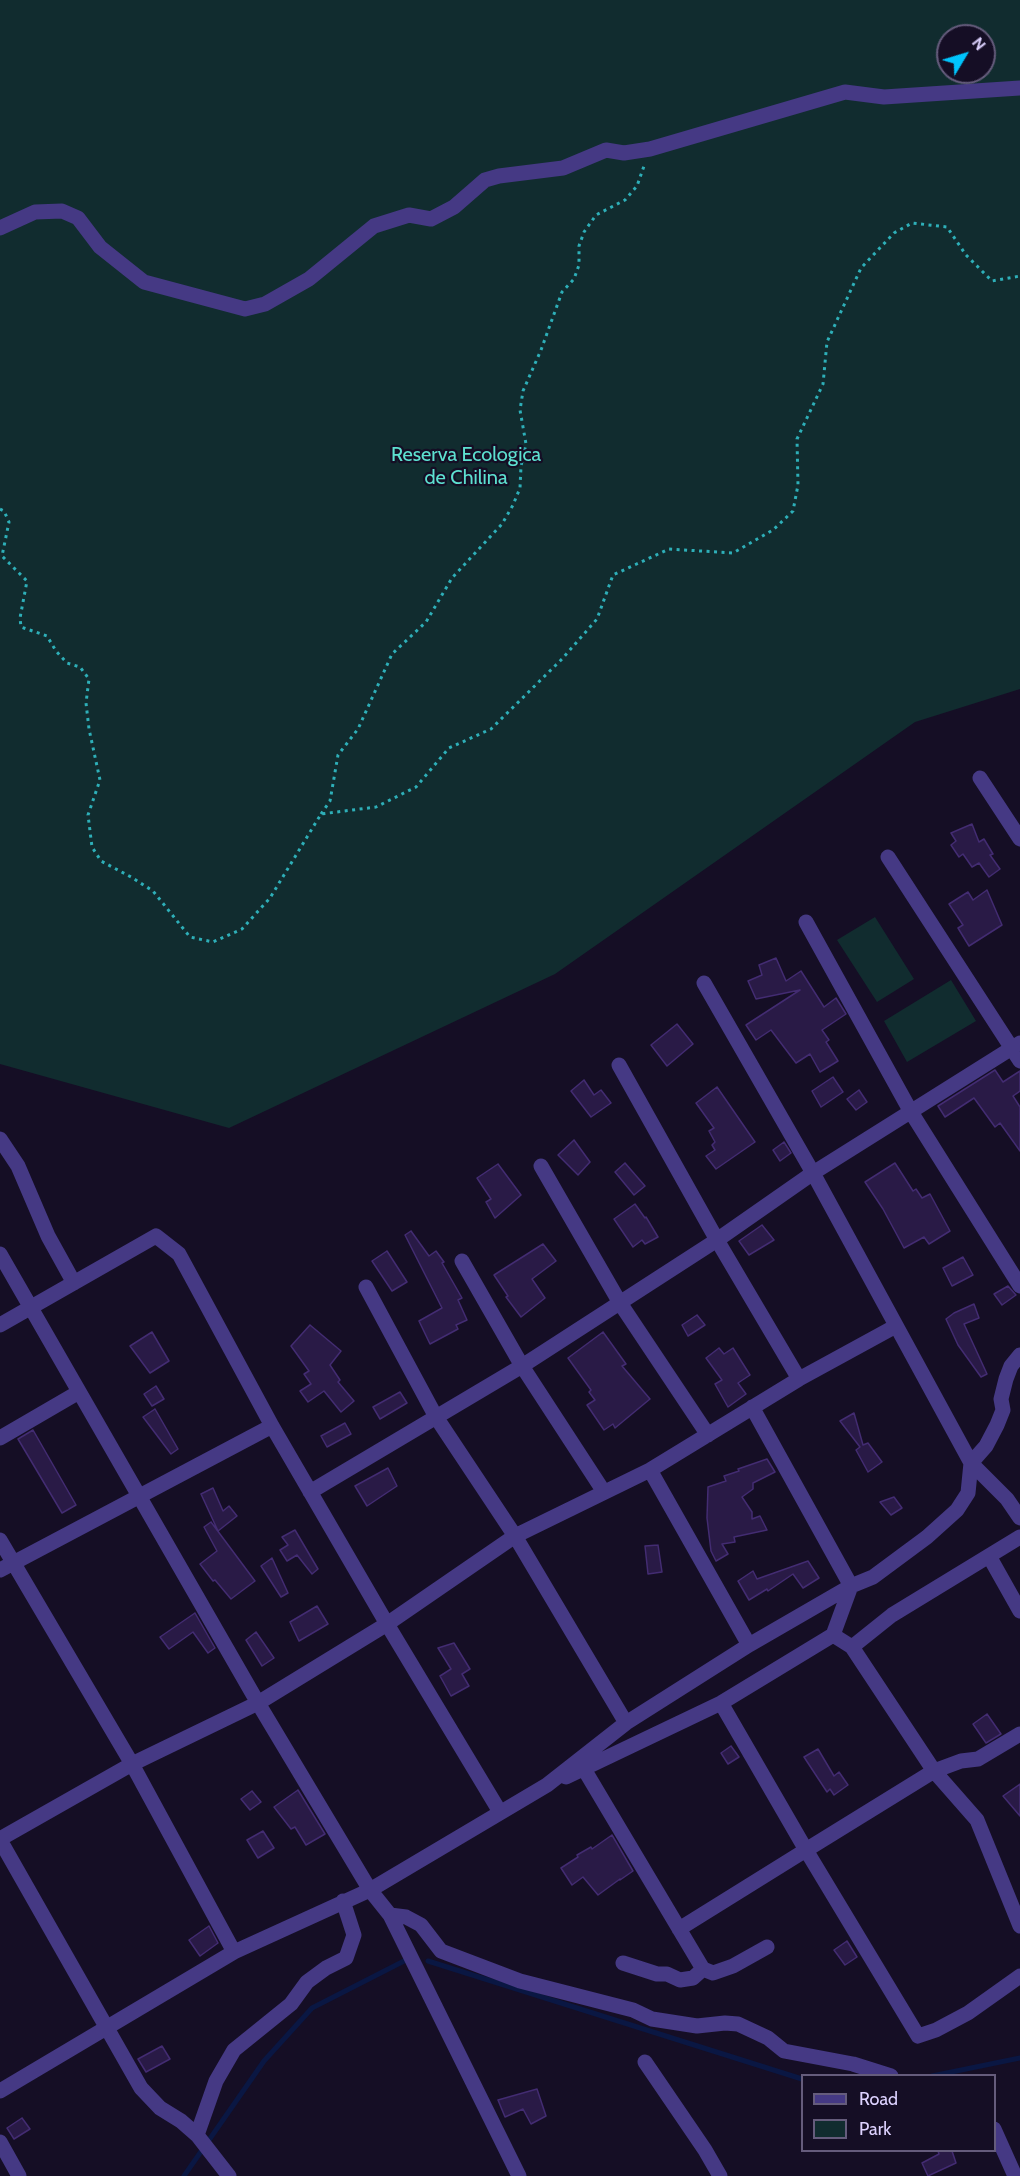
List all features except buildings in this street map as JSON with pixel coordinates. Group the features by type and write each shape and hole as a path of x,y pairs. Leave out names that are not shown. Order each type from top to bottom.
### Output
{"street":[{"path":"0,228 35,212 62,211 78,218 100,247 144,282 245,309 265,304 309,279 374,226 409,215 431,219 454,207 485,180 499,176 563,168 606,150 624,153 650,149 845,92 884,97 1020,88"},
{"path":"980,778 1020,839"},
{"path":"310,1492 522,1366 717,1240 813,1173 911,1112 1017,1051 888,857"},
{"path":"806,922 911,1112 1020,1286"},
{"path":"704,984 813,1173 971,1463 1007,1499 1020,1518"},
{"path":"619,1065 717,1240 799,1379"},
{"path":"0,1139 18,1166 48,1236 74,1283"},
{"path":"541,1166 620,1303 708,1435"},
{"path":"0,1324 156,1236 179,1254 272,1426 500,1812"},
{"path":"0,1254 258,1703 370,1890 390,1915 519,2176"},
{"path":"462,1260 522,1366 604,1492"},
{"path":"366,1287 436,1417 515,1536 626,1723"},
{"path":"229,2176 199,2138 181,2121 160,2108 141,2088 0,1839 132,1764 258,1703 387,1624 515,1536 650,1470 799,1379 896,1326"},
{"path":"547,1785 626,1723 749,1645 851,1586 873,1577 927,1537 957,1510 968,1493 971,1463 986,1446 997,1425 1003,1410 1001,1399 1005,1379 1011,1366 1020,1355"},
{"path":"0,1438 80,1392"},
{"path":"0,2091 234,1952 370,1890 547,1785 721,1703 833,1635 851,1586 752,1407"},
{"path":"7,1566 272,1426"},
{"path":"650,1470 749,1645"},
{"path":"852,1647 892,1615 1020,1537"},
{"path":"0,1540 7,1566 132,1764 234,1952"},
{"path":"988,1556 1020,1611"},
{"path":"833,1635 852,1647 934,1771 977,1820 1020,1926"},
{"path":"721,1703 918,2036 936,2030 968,2013 1020,1976"},
{"path":"679,1929 934,1771 961,1761 978,1759 1020,1734"},
{"path":"584,1769 703,1969 713,1973 733,1966 767,1947"},
{"path":"199,2138 216,2081 234,2050 291,2004 307,1982 326,1968 346,1958 354,1935 343,1901"},
{"path":"390,1915 406,1917 421,1925 441,1951 520,1981 633,2010 652,2019 697,2026 738,2024 768,2038 784,2051 853,2064 885,2074"},
{"path":"623,1964 657,1974 667,1974 680,1980 693,1978 703,1969"},
{"path":"645,2062 720,2176"},
{"path":"996,2133 1015,2176"},
{"path":"0,2142 19,2176"}],"path":[{"path":"0,509 4,511 9,522 2,556 27,581 20,618 21,627 47,636 67,663 80,667 89,679 86,703 100,780 88,815 92,847 101,861 153,891 190,937 213,942 242,929 270,898 330,801 339,755 358,729 392,654 426,622 452,578 502,524 513,505 520,488 521,466 526,444 520,410 523,391 562,292 574,279 579,265 579,246 584,232 596,215 625,200 637,186 650,149"},
{"path":"321,814 376,807 416,787 449,748 491,729 562,659 597,620 614,575 669,549 733,553 773,530 793,511 798,485 797,439 823,384 827,342 861,268 894,233 912,223 948,226 966,255 992,281 1020,276"}],"green space":[{"name":"Reserva Ecologica de Chilina","path":"0,0 1020,0 1020,689 915,722 555,974 229,1128 0,1064"},
{"path":"875,917 914,979 877,1002 837,940"},
{"path":"951,980 976,1021 907,1062 884,1021"}],"waterway":[{"path":"184,2176 264,2061 312,2008 406,1960"},
{"path":"428,1961 801,2079"},
{"path":"942,2074 1020,2058"}]}
